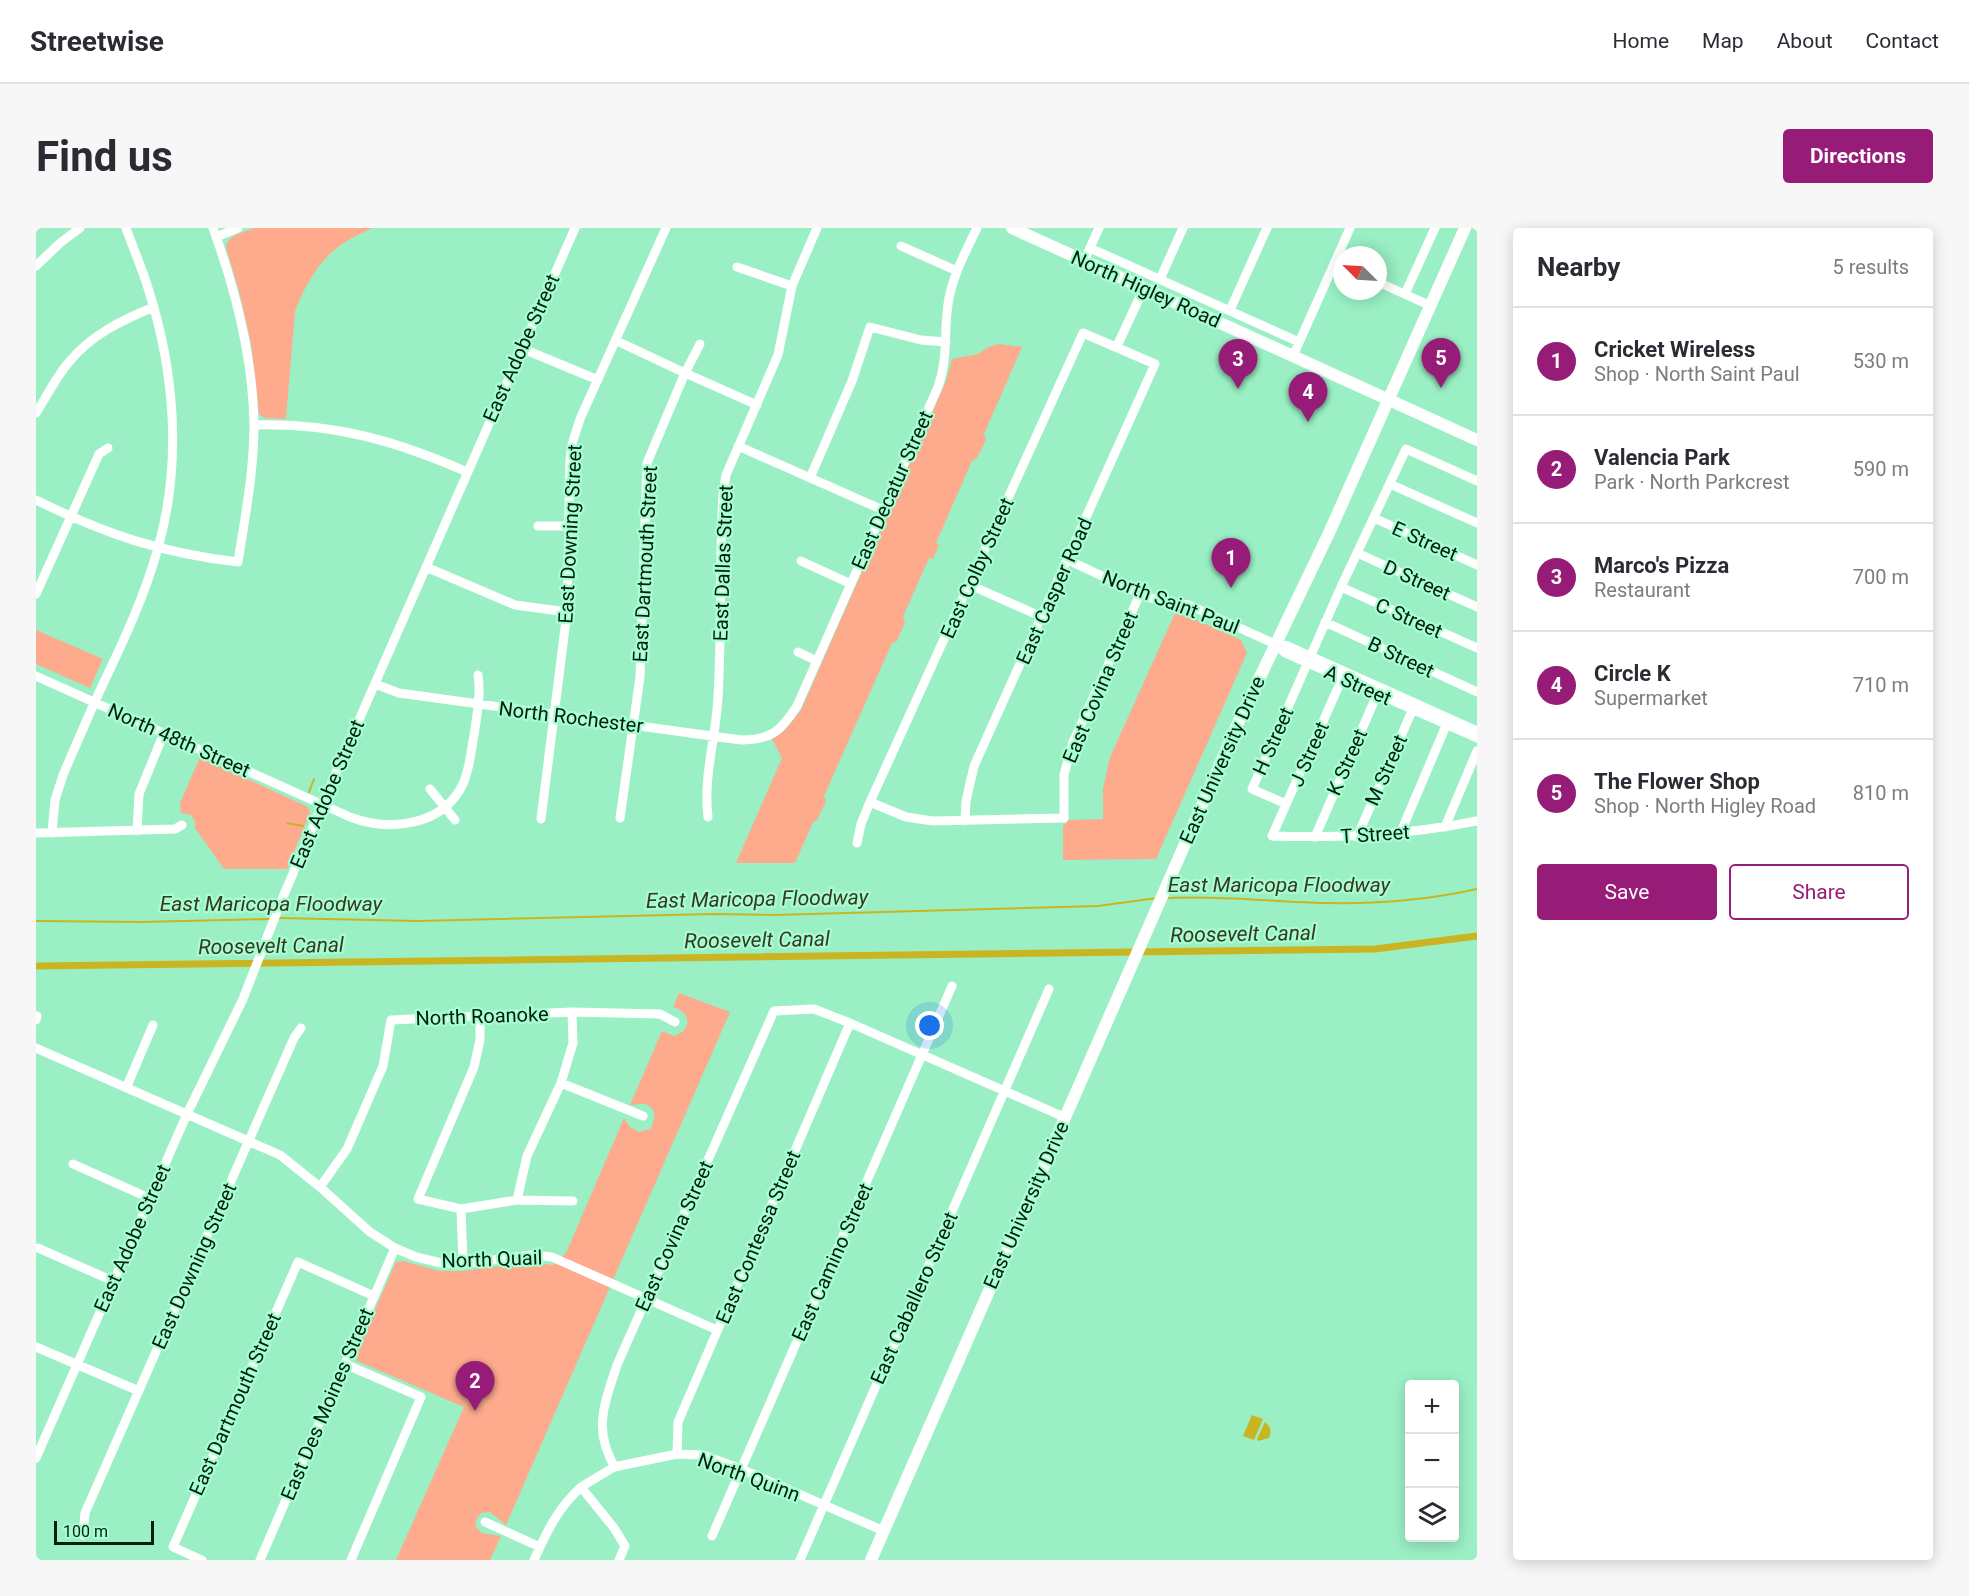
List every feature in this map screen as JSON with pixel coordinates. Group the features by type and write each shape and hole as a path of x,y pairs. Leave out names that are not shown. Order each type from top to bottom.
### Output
{"main road":[{"name":"North Higley Road","path":"1012,228 1477,440"},
{"name":"East University Drive","path":"871,1560 1173,870 1275,644 1329,533 1465,228"}],"street":[{"path":"36,266 80,228"},
{"path":"52,833 55,800 63,775 132,622 158,548 169,496 174,439 169,380 154,307 126,228"},
{"path":"36,500 70,517 123,538 158,548 238,562 251,474 254,425 244,332 232,285 214,232 238,228"},
{"name":"East Adobe Street","path":"37,1453 187,1114 231,1025 322,804 575,228"},
{"name":"East Downing Street","path":"541,819 567,612 572,444 580,419 666,228"},
{"name":"East Dallas Street","path":"708,817 705,796 715,736 718,698 723,494 726,475 778,355 792,286 817,228"},
{"name":"East Decatur Street","path":"769,736 779,731 797,706 943,373 949,296 957,271 977,228"},
{"path":"1084,261 1099,228"},
{"path":"1160,279 1183,228"},
{"path":"1230,310 1267,228"},
{"path":"1344,246 1350,228"},
{"path":"1405,294 1435,228"},
{"path":"901,246 957,271"},
{"name":"North Higley Road","path":"1090,248 1299,342"},
{"path":"737,267 792,286"},
{"path":"1293,356 1333,274"},
{"path":"1387,286 1431,306"},
{"path":"1117,346 1144,288"},
{"path":"36,413 69,362 94,339 117,323 154,307"},
{"path":"810,478 852,381 870,327 921,340 946,342"},
{"name":"East Colby Street","path":"857,843 861,824 870,802 1083,333 1117,346"},
{"path":"616,341 757,405"},
{"name":"East Dartmouth Street","path":"620,818 640,677 647,463 685,373 700,344"},
{"name":"East Casper Road","path":"965,821 966,801 974,766 1155,364 1117,346"},
{"path":"521,348 598,380"},
{"path":"254,425 286,424 362,435 411,448 467,472"},
{"path":"738,446 883,510"},
{"path":"36,594 99,454 108,448"},
{"name":"A Street","path":"1309,659 1406,449 1477,481"},
{"path":"1390,484 1477,523"},
{"name":"E Street","path":"1374,518 1477,565"},
{"path":"537,526 568,526"},
{"name":"D Street","path":"1357,553 1477,607"},
{"name":"North Saint Paul","path":"1068,560 1140,594 1157,600 1188,605 1275,644"},
{"path":"801,561 850,584"},
{"path":"426,567 515,605 567,612"},
{"path":"970,585 1042,617"},
{"name":"C Street","path":"1341,587 1477,648"},
{"name":"East Covina Street","path":"965,821 1064,818 1064,775 1073,742 1140,594"},
{"name":"B Street","path":"1325,622 1477,692"},
{"name":"A Street","path":"1275,644 1288,646 1309,659 1414,706 1477,738"},
{"path":"798,652 817,661"},
{"name":"H Street","path":"1286,804 1252,789 1309,659"},
{"path":"444,806 458,793 468,771 480,687 478,675"},
{"name":"J Street","path":"1272,836 1343,675"},
{"name":"North 48th Street","path":"36,676 358,820 386,825 405,824 420,821 433,815 444,806"},
{"name":"North Rochester","path":"375,684 399,693 715,736 752,740 769,736"},
{"name":"K Street","path":"1315,837 1379,691"},
{"name":"M Street","path":"1357,837 1414,706"},
{"path":"1400,834 1448,722"},
{"name":"A Street","path":"1448,722 1477,731"},
{"path":"137,831 139,794 164,733"},
{"path":"1445,827 1477,751"},
{"path":"430,789 455,820"},
{"path":"870,802 906,817 933,821 965,821"},
{"name":"T Street","path":"1272,836 1357,837 1400,834 1477,821"},
{"path":"36,833 175,829 182,825"},
{"name":"East Camino Street","path":"712,1536 952,986"},
{"name":"East Caballero Street","path":"800,1560 1049,989"},
{"name":"East Covina Street","path":"614,1467 604,1443 603,1423 605,1402 617,1365 774,1011 814,1010 850,1023"},
{"path":"517,1200 527,1156 561,1083 573,1044 572,1012"},
{"name":"North Roanoke","path":"320,1187 347,1149 386,1053 391,1020 572,1012 660,1014 675,1022"},
{"path":"480,1015 480,1040 474,1067 418,1199 461,1209 517,1200 573,1201"},
{"path":"850,1023 1064,1117"},
{"name":"East Contessa Street","path":"677,1454 678,1422 850,1023"},
{"path":"127,1086 153,1025"},
{"name":"East Downing Street","path":"83,1535 85,1513 294,1038 301,1028"},
{"name":"North Quail","path":"36,1048 280,1155 370,1232 395,1248 416,1257 441,1263 463,1264 531,1255 552,1257 717,1330"},
{"path":"561,1083 643,1116"},
{"path":"73,1164 150,1198"},
{"path":"461,1209 463,1264"},
{"path":"38,1248 113,1281"},
{"name":"East Des Moines Street","path":"260,1560 395,1248"},
{"name":"East Dartmouth Street","path":"202,1560 173,1547 298,1262 374,1296"},
{"path":"36,1347 139,1391"},
{"path":"345,1364 421,1397 351,1560"},
{"name":"North Quinn","path":"581,1486 614,1467 677,1454 703,1455 741,1469 884,1531"},
{"path":"534,1560 559,1510 581,1486 615,1528 625,1546 619,1560"},
{"path":"485,1522 540,1546"}],"shaded area":[{"path":"254,228 372,228 338,247 324,260 312,276 299,302 295,311 286,419 265,418 259,414 251,343 226,248 232,237"},
{"path":"999,344 1022,347 984,434 986,440 977,458 972,461 936,543 939,545 933,559 929,558 903,617 905,622 897,641 892,643 824,796 826,801 817,820 813,822 795,863 736,863 782,758 772,739 784,731 801,710 946,381 952,359 978,354 988,347"},
{"path":"1176,611 1241,640 1247,653 1156,859 1063,860 1063,826 1069,820 1103,819 1103,789 1110,757"},
{"path":"36,630 103,659 90,688 36,664"},
{"path":"200,757 308,807 310,814 287,869 224,869 195,828 195,821 191,815 181,813 180,803"},
{"path":"679,993 730,1012 506,1525 490,1512 481,1513 476,1520 476,1527 482,1533 501,1536 490,1560 396,1560 464,1407 357,1361 356,1353 396,1262 403,1261 440,1271 463,1271 529,1262 553,1265 566,1253 624,1118 630,1127 639,1132 650,1129 652,1126 654,1115 652,1108 645,1104 630,1105 662,1031 674,1036 687,1026 686,1017 679,1009 673,1007"},
{"path":"1252,1415 1263,1419 1254,1440 1243,1436"},
{"path":"1265,1422 1269,1426 1270,1436 1258,1441 1257,1439"}],"waterway":[{"path":"309,792 314,779"},
{"path":"287,823 303,826"},
{"name":"East Maricopa Floodway","path":"1166,898 1206,897 1364,903 1421,899 1477,889"},
{"name":"East Maricopa Floodway","path":"279,918 418,921 713,914 774,915 1098,906 1157,898"},
{"name":"East Maricopa Floodway","path":"36,921 142,922 270,919"},
{"name":"Roosevelt Canal","path":"36,966 1375,949 1477,936"}],"place":[{"name":"The Flower Shop","path":"1441,388"},
{"name":"Marco's Pizza","path":"1238,389"},
{"name":"Circle K","path":"1308,422"},
{"name":"Cricket Wireless","path":"1231,588"},
{"name":"Valencia Park","path":"475,1411"}]}
